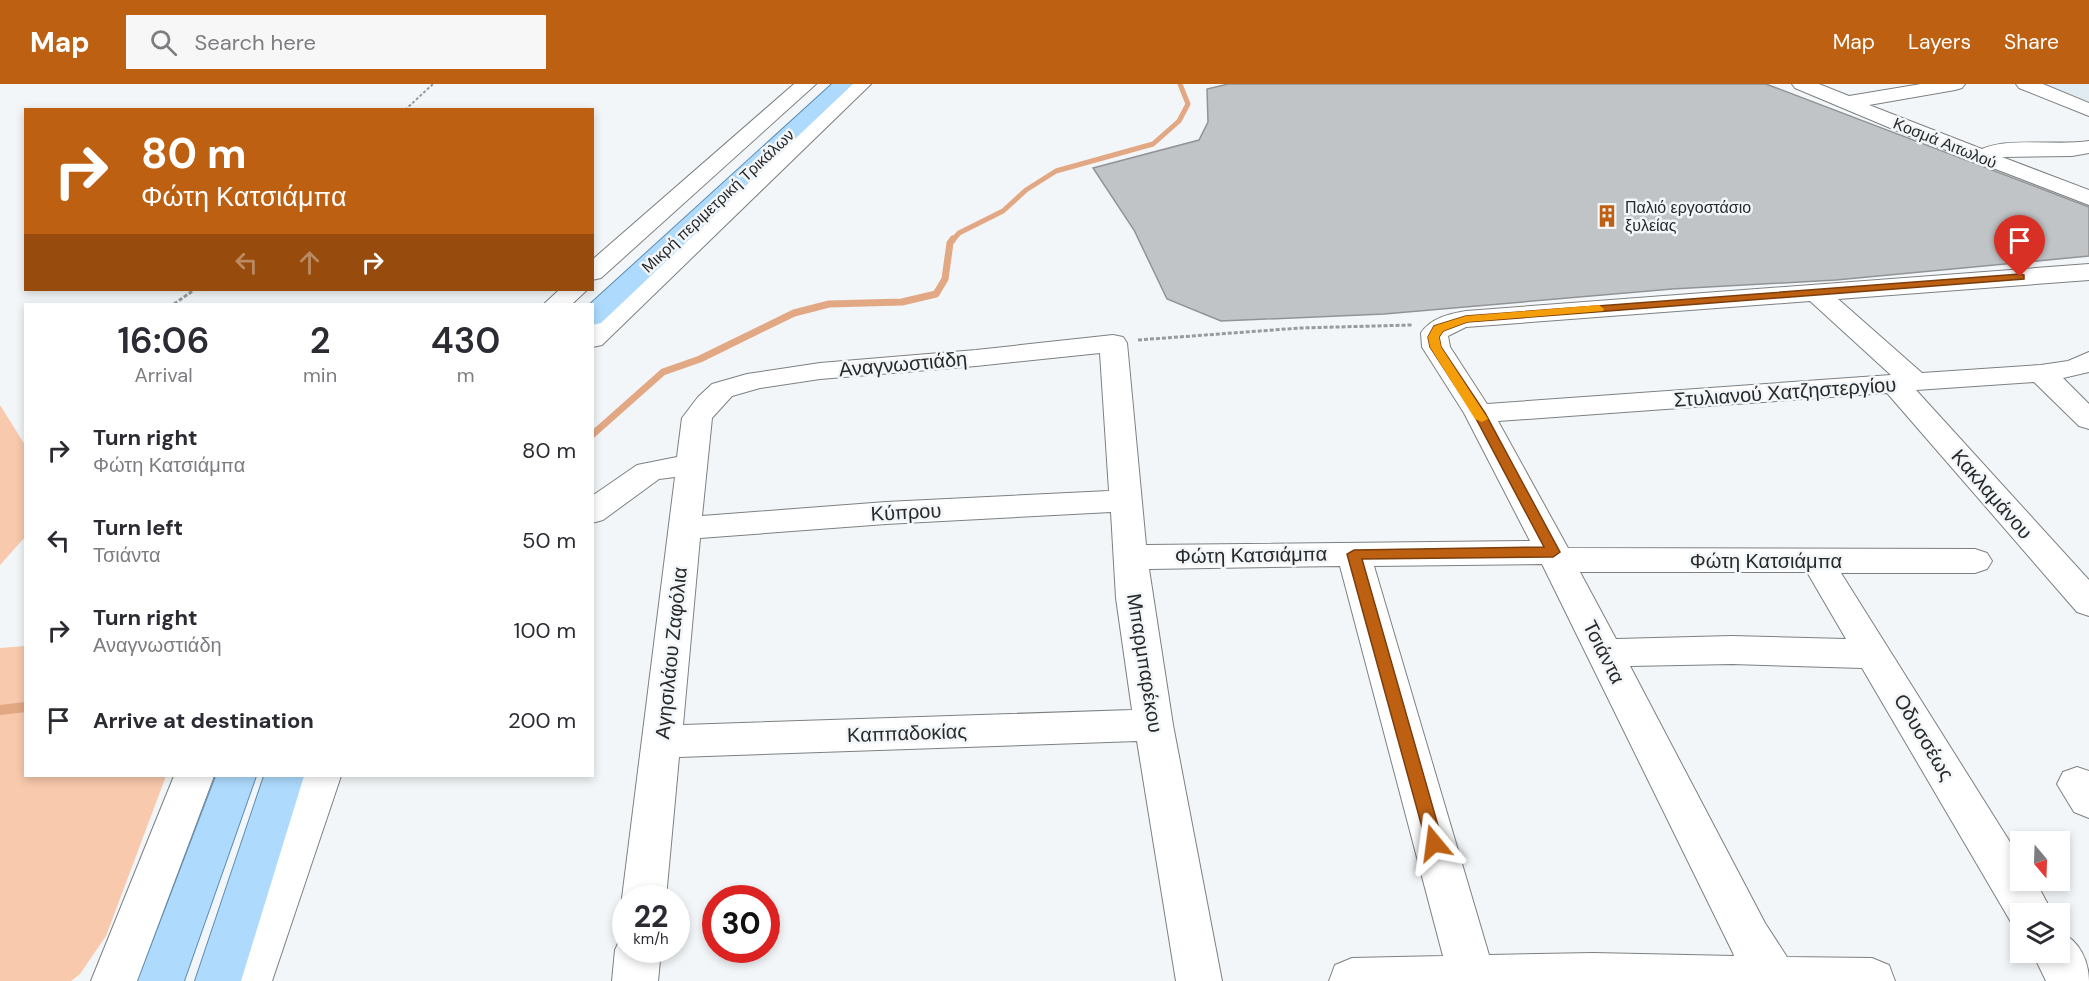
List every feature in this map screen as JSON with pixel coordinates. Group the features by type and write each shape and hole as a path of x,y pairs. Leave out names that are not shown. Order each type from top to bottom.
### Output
{"main road":[{"name":"Μικρή περιμετρική Τρικάλων","path":"582,303 823,84"},
{"name":"Μικρή περιμετρική Τρικάλων","path":"594,315 843,84"},
{"path":"161,981 236,777"},
{"path":"218,981 284,777"}],"street":[{"path":"594,271 806,84"},
{"path":"594,337 861,84"},
{"name":"Κοσμά Αιτωλού","path":"1802,84 1914,131 2002,160 2085,196"},
{"path":"1845,103 1955,84"},
{"path":"2026,84 2089,110"},
{"path":"2002,160 2081,149"},
{"path":"2002,160 2031,171 2081,149"},
{"path":"2041,166 2057,183 2085,196"},
{"path":"1438,328 1466,319 2089,272"},
{"path":"558,303 573,291"},
{"name":"Κακλαμάνου","path":"1815,292 1905,383 2089,603"},
{"name":"Τσιάντα","path":"1438,328 1433,337 1436,347 1479,413 1605,653 1749,938 1775,980"},
{"name":"Αναγνωστιάδη","path":"702,410 722,390 757,380 820,371 976,358 1113,343"},
{"name":"Μπαρμπαρέκου","path":"1113,343 1127,501 1129,557 1154,725 1199,981"},
{"name":"Στυλιανού Χατζηστεργίου","path":"1479,413 2041,373 2076,368 2089,360"},
{"path":"2041,373 2089,420"},
{"name":"Αγησιλάου Ζαφόλια","path":"645,885 697,418 702,410"},
{"path":"594,511 648,472 692,465"},
{"name":"Κύπρου","path":"685,528 886,513 1127,501"},
{"path":"1354,554 1472,976"},
{"name":"Φώτη Κατσιάμπα","path":"1129,557 1354,554 1975,561"},
{"name":"Οδυσσέως","path":"1817,561 2024,903"},
{"path":"1605,653 1732,650 1874,654"},
{"name":"Καππαδοκίας","path":"661,742 1154,725"},
{"path":"114,981 194,777"},
{"path":"249,981 321,777"},
{"path":"635,981 637,963"},
{"path":"2061,963 2072,981"},
{"path":"1374,981 1472,976 1593,975 1872,981"}],"path":[{"path":"407,108 433,84"},
{"path":"175,303 193,291"},
{"path":"1113,343 1366,325 1407,324 1438,328"}],"shaded area":[{"path":"2039,84 2089,84 2089,106"},
{"path":"0,405 24,443 24,538 0,565"},
{"path":"24,646 24,777 166,777 106,936 80,974 71,981 0,981 0,648"}],"building":[{"name":"Παλιό εργοστάσιο ξυλείας","path":"1228,84 1766,84 2089,207 2089,256 1836,280 1672,289 1384,314 1221,321 1167,299 1134,230 1093,168 1199,140 1208,122 1207,89"}],"waterway":[{"path":"952,241 959,233 1003,211 1026,190 1056,171 1153,144 1179,121 1188,104 1180,84"},
{"path":"594,433 663,372 700,359 794,313 829,304 902,302 936,294 945,279 950,243 953,239"},
{"path":"0,710 24,707"}],"slow traffic":[{"path":"1482,419 1436,347 1433,337 1438,328 1466,319 1599,309"}],"place":[{"name":"Παλιό εργοστάσιο ξυλείας","path":"1607,216"}],"route":[{"path":"1434,843 1354,554 1553,552 1479,413 1436,347 1433,337 1438,328 1466,319 2020,277"}]}
